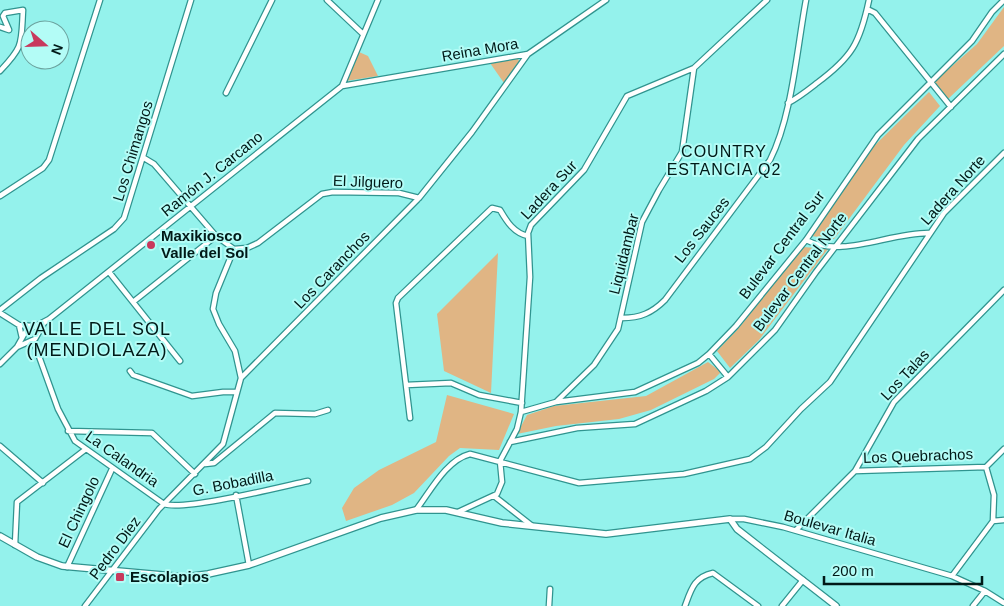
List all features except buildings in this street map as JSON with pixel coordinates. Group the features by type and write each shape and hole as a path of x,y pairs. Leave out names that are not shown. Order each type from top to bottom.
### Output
{"street":[{"path":"0,196 44,168 49,160 100,0"},
{"name":"Los Chimangos","path":"0,311 41,278 122,222 144,158 191,0"},
{"path":"226,93 272,0"},
{"path":"328,0 363,34"},
{"path":"342,86 378,0"},
{"name":"Reina Mora","path":"342,86 528,54 606,0"},
{"name":"Ladera Sur","path":"494,496 502,482 500,461 517,429 522,412 530,277 528,229 534,219 573,183 588,165 627,96 694,68 766,0"},
{"name":"Los Sauces","path":"622,318 640,317 650,312 670,293 770,160 780,137 788,103 806,0"},
{"path":"788,103 848,58 856,46 870,0"},
{"name":"Bulevar Central Sur","path":"522,412 556,402 635,392 698,363 709,354 736,326 806,240 878,135 911,105 972,41 992,12 1004,0"},
{"path":"868,9 875,13 950,107"},
{"path":"0,27 9,30 3,16 5,13 23,10 20,46 17,54 0,71"},
{"name":"Los Caranchos","path":"164,504 205,464 225,440 241,378 419,198 472,132 528,54"},
{"name":"Bulevar Central Norte","path":"510,442 577,428 635,424 706,390 728,376 774,330 909,149 1004,54"},
{"name":"Liquidambar","path":"556,402 594,365 611,342 622,318 642,222 658,190 682,152 694,68"},
{"name":"Ramón J. Carcano","path":"0,364 17,347 26,331 49,319 110,272 342,86"},
{"name":"Ladera Norte","path":"416,510 449,466 460,458 476,454 579,483 684,474 750,459 766,447 801,409 830,382 944,213 1004,153"},
{"path":"144,158 154,164 216,236 234,249 216,294 213,308 216,319 235,351 241,378"},
{"name":"El Jilguero","path":"234,249 247,248 258,243 322,194 333,192 394,193 419,198"},
{"path":"410,418 396,303 398,298 492,208 500,210 506,222 517,232 528,236"},
{"path":"806,240 813,244 835,248 930,233"},
{"path":"133,302 216,236"},
{"path":"110,272 180,361"},
{"name":"Los Talas","path":"796,530 855,471 894,402 1004,290"},
{"path":"0,311 19,325 33,326 38,333"},
{"name":"Ramón J. Carcano","path":"17,347 35,339 49,319"},
{"path":"19,325 22,339"},
{"name":"La Calandria","path":"36,348 38,333"},
{"name":"La Calandria","path":"22,339 36,348 68,431 75,441 164,504"},
{"path":"709,354 728,376"},
{"path":"130,371 133,376 192,396 237,392"},
{"path":"406,385 451,383 478,395 522,403"},
{"path":"205,464 214,463 275,414 315,414 328,410"},
{"path":"68,431 152,433 195,474"},
{"path":"0,446 43,483"},
{"path":"15,545 16,506 20,500 86,449"},
{"name":"Los Quebrachos","path":"855,471 986,467 1004,449"},
{"path":"952,576 993,521 994,495 986,467"},
{"name":"El Chingolo","path":"67,567 112,468"},
{"name":"G. Bobadilla","path":"164,504 172,506 236,496 308,481"},
{"path":"236,496 250,565"},
{"path":"458,512 494,496 532,526"},
{"name":"Pedro Diez","path":"85,606 164,504"},
{"path":"0,536 42,559 67,567 190,577 250,565 381,518 416,510 458,512 495,522 586,533 612,534 730,519 737,529 836,606"},
{"name":"Boulevar Italia","path":"730,519 744,519 796,530 952,576 985,591 1004,603"},
{"path":"993,521 1004,520"},
{"path":"685,606 695,582 700,577 713,573 758,606"},
{"path":"782,606 803,580"},
{"path":"549,606 550,589"},
{"path":"973,606 985,591"}],"shaded area":[{"path":"1004,7 1004,46 948,99 934,82 977,44"},
{"path":"359,52 368,56 378,76 346,81"},
{"path":"518,59 520,63 504,83 490,63"},
{"path":"929,92 940,106 904,145 834,239 811,236 872,148"},
{"path":"803,247 828,249 759,340 730,368 717,351 738,329"},
{"path":"498,253 491,393 444,371 437,314"},
{"path":"708,362 721,372 714,379 651,410 619,419 556,426 517,434 527,415 554,406 646,396"},
{"path":"447,395 514,414 499,450 460,448 449,456 414,493 392,505 346,521 342,508 354,488 379,470 436,442"}],"place":[{"name":"Maxikiosco Valle del Sol","path":"151,245"},
{"name":"Escolapios","path":"120,577"}],"district":[{"name":"COUNTRY ESTANCIA Q2","path":"724,160"},
{"name":"VALLE DEL SOL (MENDIOLAZA)","path":"97,339"}]}
